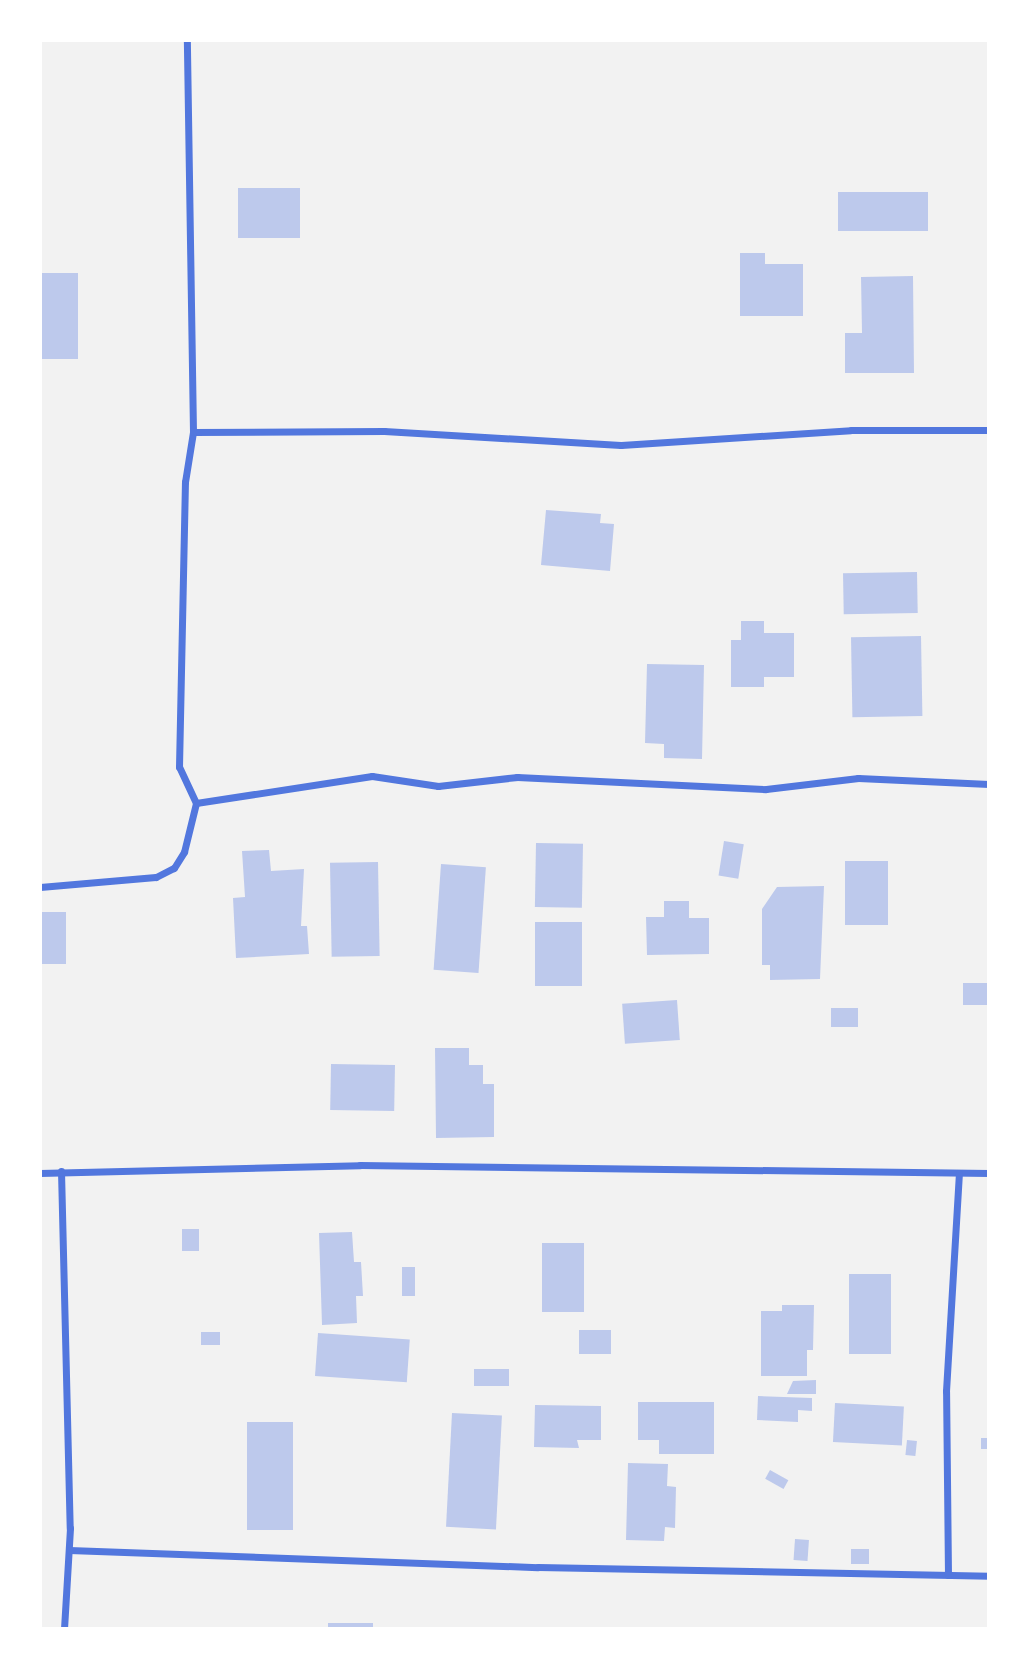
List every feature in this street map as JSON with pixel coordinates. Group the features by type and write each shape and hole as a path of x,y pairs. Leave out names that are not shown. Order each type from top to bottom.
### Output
{"street":[{"path":"40,887 156,877 165,873 184,852 196,803 179,767 185,482 193,432 187,40"},
{"path":"193,432 384,431 621,445 851,429 989,430"},
{"path":"196,803 372,776 438,786 517,777 766,789 858,778 989,784"},
{"path":"40,1173 360,1165 989,1174"},
{"path":"61,1171 69,1550 64,1629"},
{"path":"948,1575 946,1391 960,1174"},
{"path":"69,1550 989,1576"}],"building":[{"path":"238,188 300,188 300,238 238,238"},
{"path":"838,192 928,192 928,231 838,231"},
{"path":"740,253 765,253 765,264 803,264 803,316 740,316"},
{"path":"40,273 78,273 78,359 40,359"},
{"path":"913,276 914,373 845,373 845,333 862,333 861,277"},
{"path":"546,510 601,514 600,523 614,524 610,571 541,565"},
{"path":"917,572 918,613 844,614 843,573"},
{"path":"741,621 764,621 764,633 794,633 794,677 764,677 764,687 731,687 731,640 741,640"},
{"path":"921,636 922,716 852,717 851,637"},
{"path":"647,664 704,665 702,759 664,758 664,744 645,743"},
{"path":"724,841 744,844 738,879 719,876"},
{"path":"536,843 583,844 582,908 535,907"},
{"path":"269,850 271,871 304,869 301,926 307,926 309,954 236,958 233,898 245,897 242,851"},
{"path":"845,861 888,861 888,925 845,925"},
{"path":"378,862 380,956 332,957 330,863"},
{"path":"441,864 486,867 478,973 434,970"},
{"path":"824,886 820,979 770,980 770,965 762,965 762,909 777,887"},
{"path":"664,901 689,901 689,918 709,918 709,954 647,955 646,917 664,917"},
{"path":"40,912 66,912 66,964 40,964"},
{"path":"535,922 582,922 582,986 535,986"},
{"path":"963,983 989,983 989,1005 963,1005"},
{"path":"677,1000 680,1040 625,1044 622,1004"},
{"path":"831,1008 858,1008 858,1027 831,1027"},
{"path":"435,1048 469,1048 469,1065 483,1065 483,1084 494,1084 494,1137 436,1138"},
{"path":"331,1064 395,1065 394,1111 330,1110"},
{"path":"182,1229 199,1229 199,1251 182,1251"},
{"path":"352,1232 354,1262 361,1262 363,1296 356,1296 357,1323 322,1325 319,1233"},
{"path":"542,1243 584,1243 584,1312 542,1312"},
{"path":"402,1267 415,1267 415,1296 402,1296"},
{"path":"849,1274 891,1274 891,1354 849,1354"},
{"path":"782,1305 814,1305 813,1350 807,1350 807,1376 761,1376 761,1311 782,1311"},
{"path":"579,1330 611,1330 611,1354 579,1354"},
{"path":"201,1332 220,1332 220,1345 201,1345"},
{"path":"318,1333 410,1339 407,1382 315,1376"},
{"path":"474,1369 509,1369 509,1386 474,1386"},
{"path":"816,1380 816,1394 787,1394 793,1381"},
{"path":"758,1396 812,1398 812,1411 798,1410 798,1422 757,1420"},
{"path":"638,1402 714,1402 714,1454 659,1454 659,1440 638,1440"},
{"path":"835,1403 904,1407 902,1446 833,1442"},
{"path":"535,1405 601,1406 601,1440 577,1440 579,1448 534,1447"},
{"path":"452,1413 502,1416 496,1529 446,1527"},
{"path":"247,1422 293,1422 293,1530 247,1530"},
{"path":"981,1438 989,1438 989,1449 981,1449"},
{"path":"907,1440 917,1441 915,1456 905,1455"},
{"path":"628,1463 668,1464 667,1486 676,1487 675,1528 665,1527 664,1541 626,1540"},
{"path":"770,1470 788,1480 784,1489 765,1479"},
{"path":"795,1539 809,1540 808,1561 794,1560"},
{"path":"851,1549 869,1549 869,1564 851,1564"},
{"path":"328,1623 373,1623 373,1629 328,1629"}]}
